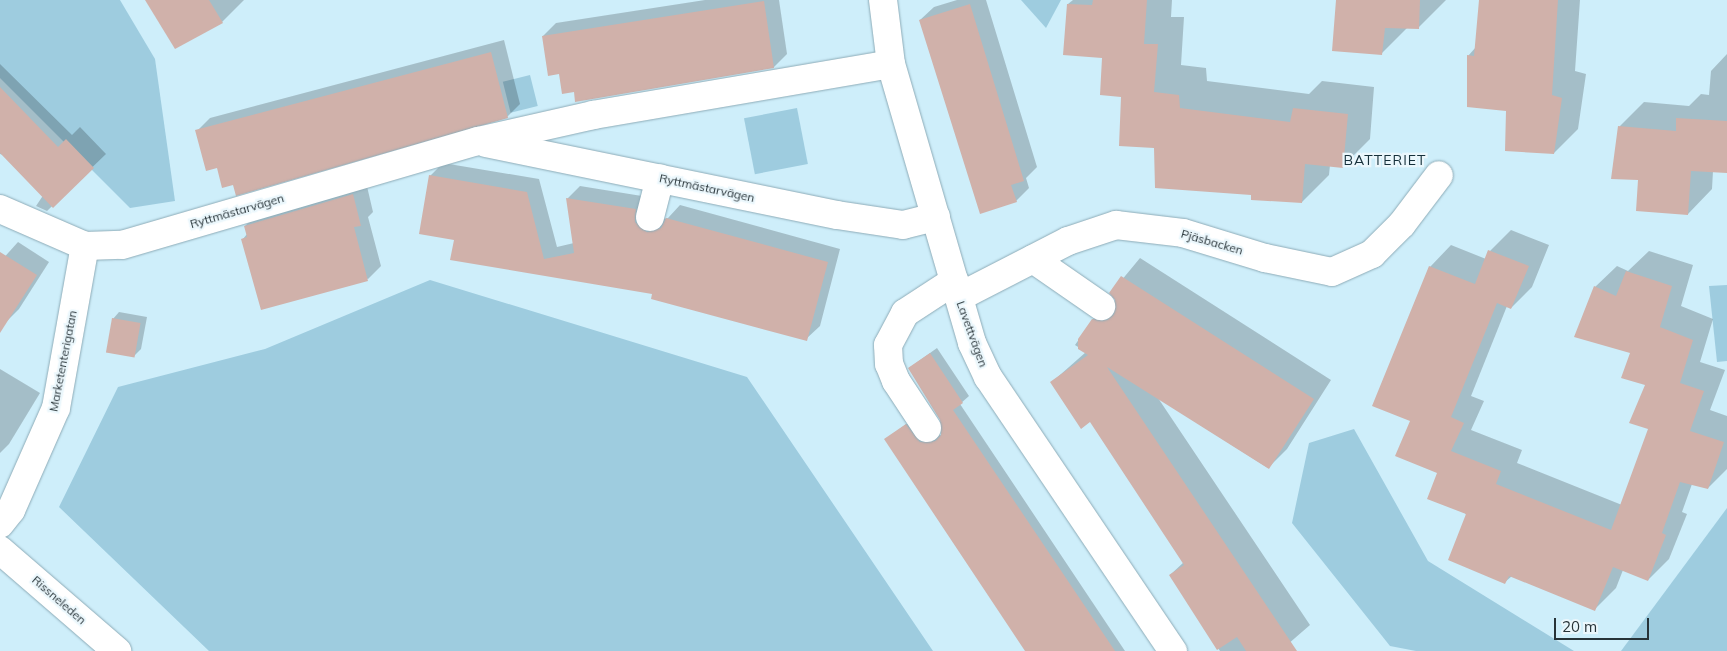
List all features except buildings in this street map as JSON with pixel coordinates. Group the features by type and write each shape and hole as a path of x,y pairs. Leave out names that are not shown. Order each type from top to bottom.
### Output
{"street":[{"name":"Lavettvägen","path":"883,0 891,64 972,343 988,377 1173,651"},
{"name":"Ryttmästarvägen","path":"0,209 85,246 122,245 478,141 592,115 891,64"},
{"name":"Ryttmästarvägen","path":"478,141 837,215 903,224 936,217"},
{"name":"Pjäsbacken","path":"927,428 896,381 889,364 888,345 905,312 956,289 1033,259 1068,241 1116,225 1183,233 1265,258 1332,272 1372,254 1402,224 1439,175"},
{"path":"650,217 660,178"},
{"name":"Marketenterigatan","path":"0,524 11,510 56,408 85,246"},
{"path":"1033,259 1101,306"},
{"name":"Rissneleden","path":"0,550 117,651"}],"shaded area":[{"path":"0,0 120,0 155,59 175,201 130,208 0,78"},
{"path":"1021,0 1061,0 1046,28"},
{"path":"530,75 538,106 511,113 503,82"},
{"path":"797,108 808,164 755,174 744,118"},
{"path":"430,280 747,377 933,651 209,651 59,507 118,387 265,349"},
{"path":"1727,285 1727,361 1717,362 1709,286"},
{"path":"1354,429 1428,561 1574,651 1416,651 1390,646 1292,523 1309,443"},
{"path":"1727,508 1727,651 1621,651"}],"district":[{"name":"BATTERIET","path":"1385,160"}]}
